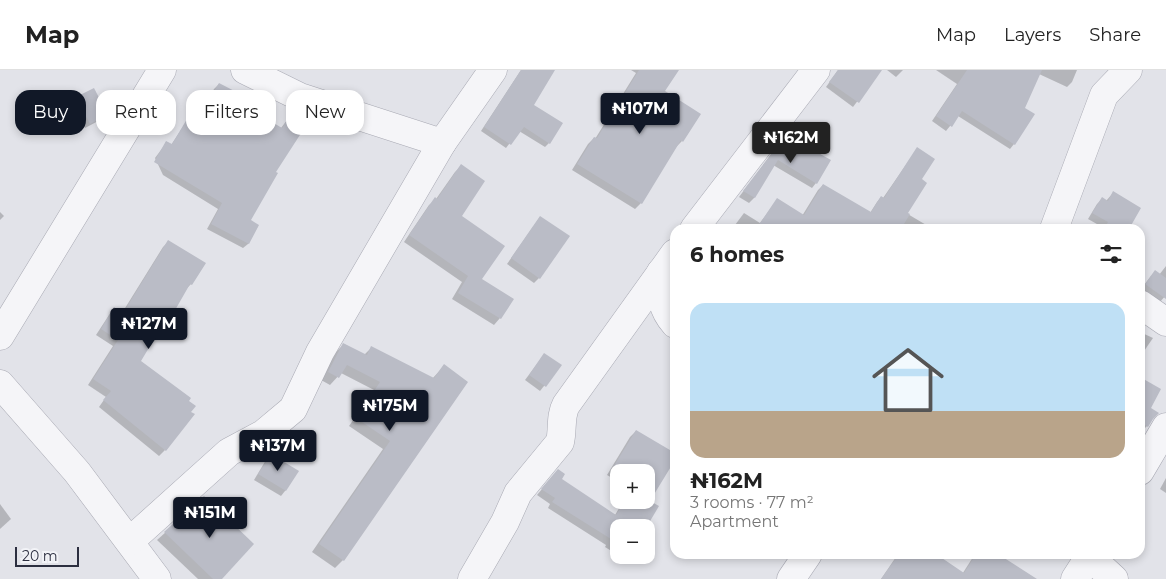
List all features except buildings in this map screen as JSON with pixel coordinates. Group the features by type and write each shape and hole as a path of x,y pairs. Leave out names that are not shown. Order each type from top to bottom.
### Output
{"street":[{"path":"0,336 162,70"},
{"path":"245,70 300,97 442,143"},
{"path":"130,541 229,452 263,434 293,409 320,352 442,143 493,70"},
{"path":"698,224 816,70"},
{"path":"1056,224 1104,95 1128,70"},
{"path":"668,262 662,303 666,314 670,318"},
{"path":"472,579 505,522 518,493 560,442 563,411 566,405 668,262"},
{"path":"1145,307 1166,322"},
{"path":"0,384 76,472 157,579"},
{"path":"1145,463 1166,427"},
{"path":"790,579 804,559"},
{"path":"1075,579 1088,559"},
{"path":"1094,559 1114,579"}]}
